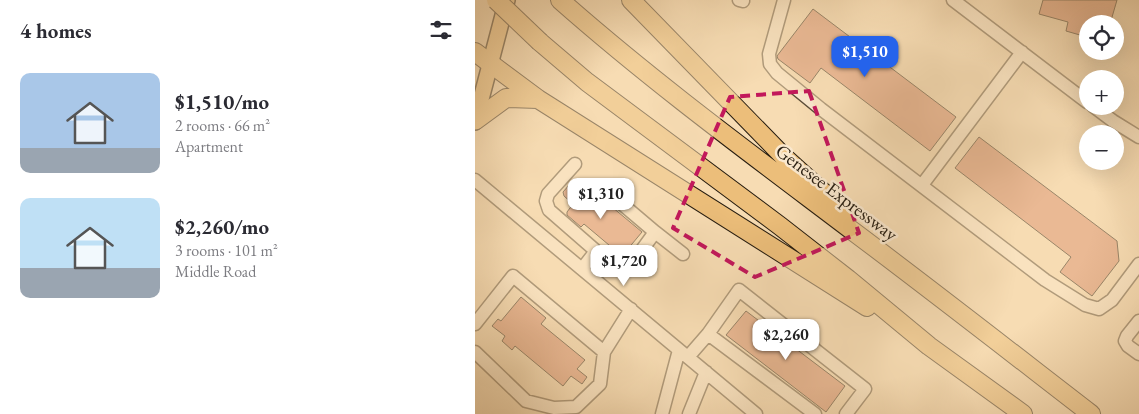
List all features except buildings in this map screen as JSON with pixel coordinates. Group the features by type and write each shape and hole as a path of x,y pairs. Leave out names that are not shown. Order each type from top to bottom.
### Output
{"highway":[{"path":"496,0 540,42 587,82 780,226 929,346 1023,414"},
{"name":"Genesee Expressway","path":"561,0 654,79 924,284 1091,414"},
{"path":"631,0 784,157 924,284"},
{"path":"475,52 538,100 929,346"},
{"path":"475,119 506,98 538,100"}],"main road":[{"path":"475,119 507,0"}],"street":[{"path":"739,0 743,2 743,0"},
{"path":"784,0 769,54 770,64 777,73 821,109 1045,280 1085,306 1099,309 1112,300 1139,264"},
{"path":"953,0 1079,96"},
{"path":"922,185 1022,52"},
{"path":"1105,115 1139,137"},
{"path":"575,164 548,194 545,201 549,210 597,251 622,268 631,265 655,232"},
{"path":"475,180 706,372 752,413"},
{"path":"623,204 683,254"},
{"path":"582,269 597,251"},
{"path":"475,324 513,276 604,352"},
{"path":"662,414 683,353 708,334 739,290 865,389 846,414"},
{"path":"475,352 526,401 554,408 576,407 601,384 604,352 631,309"},
{"path":"1139,321 1127,336 1125,342 1139,354"},
{"path":"708,334 815,414"},
{"path":"692,412 706,372"}],"highlighted area":[{"path":"809,91 859,233 755,277 673,228 730,97"}]}
